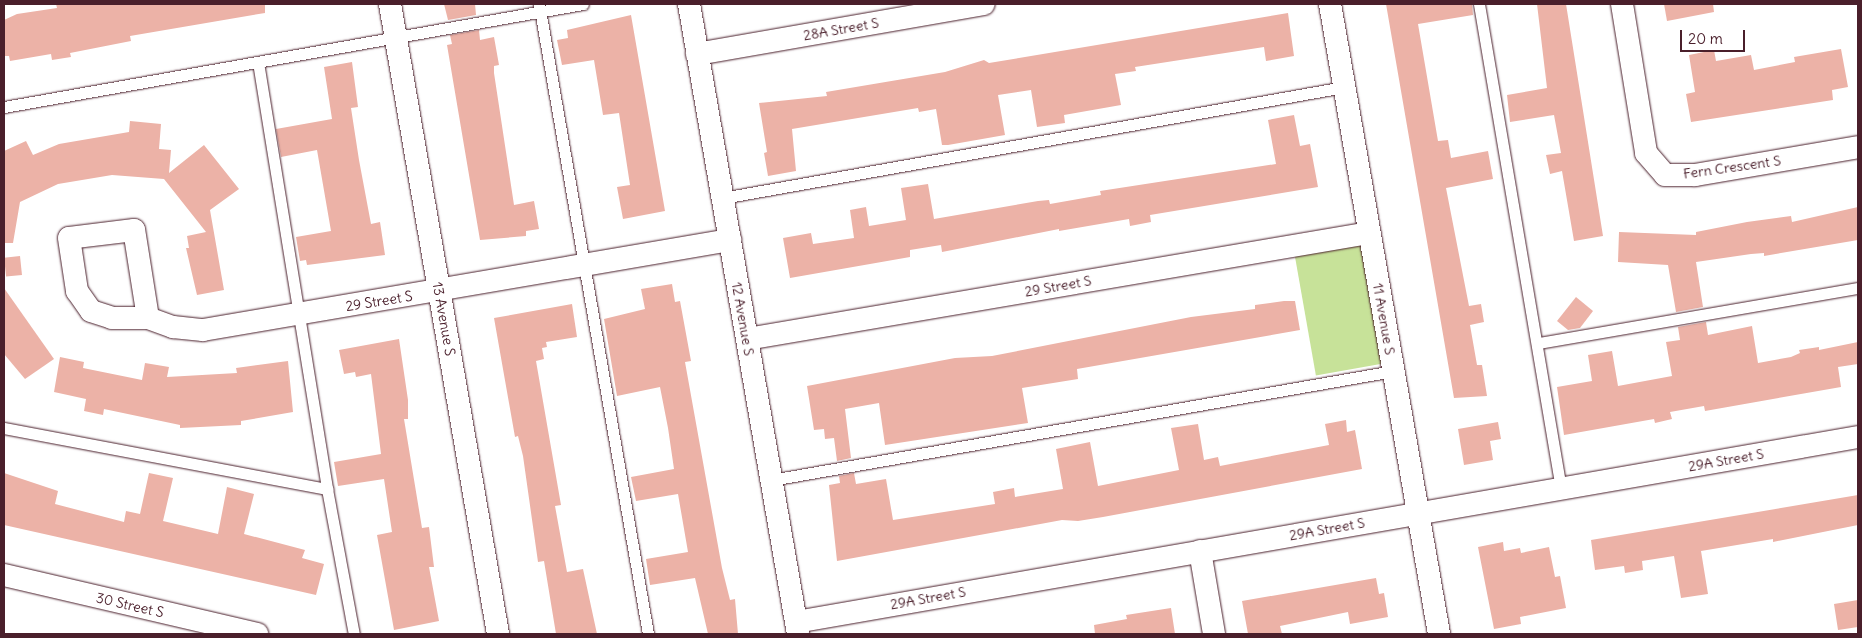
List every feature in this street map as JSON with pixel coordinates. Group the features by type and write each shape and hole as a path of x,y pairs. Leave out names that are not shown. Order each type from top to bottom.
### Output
{"street":[{"name":"13 Avenue S","path":"390,4 498,634"},
{"name":"12 Avenue S","path":"689,4 797,628"},
{"name":"28A Street S","path":"697,54 984,4"},
{"name":"11 Avenue S","path":"1330,4 1439,634"},
{"name":"Fern Crescent S","path":"1622,4 1646,153 1665,175 1695,175 1858,147"},
{"name":"29 Street S","path":"148,318 134,230 69,238 77,291 82,301 91,310 112,318 127,321 148,318 173,327 203,330 730,240"},
{"name":"29 Street S","path":"747,339 1369,233"},
{"name":"29A Street S","path":"797,628 1200,551 1858,438"},
{"path":"1200,551 1214,634"},
{"name":"30 Street S","path":"4,575 172,625 257,634"}],"lane":[{"path":"4,107 396,38 540,8 584,4"},
{"path":"1479,4 1539,343 1561,488"},
{"path":"540,8 586,265 648,634"},
{"path":"258,62 300,314 326,489 354,634"},
{"path":"722,198 1344,87"},
{"path":"1539,343 1858,288"},
{"path":"771,480 1393,371"},
{"path":"4,428 326,489"}],"green space":[{"path":"1369,233 1392,362 1316,375 1293,246"}],"building":[{"path":"56,4 265,4 265,13 130,36 131,41 70,53 71,57 52,60 51,54 10,61 9,56 4,56 4,20 17,14 57,8"},
{"path":"444,4 475,4 476,15 448,20"},
{"path":"1386,4 1472,4 1473,15 1418,24 1438,141 1448,140 1451,158 1488,151 1493,179 1446,188 1469,306 1481,304 1484,322 1470,325 1477,365 1482,365 1487,396 1454,398"},
{"path":"1537,4 1566,4 1603,236 1574,241 1562,171 1550,174 1546,155 1561,153 1554,115 1510,122 1507,95 1547,88"},
{"path":"1664,4 1713,4 1714,12 1667,21"},
{"path":"1288,13 1294,56 1266,61 1264,47 1135,67 1136,71 1115,74 1121,105 1064,115 1065,123 1037,127 1031,90 998,95 1005,135 948,145 942,145 936,109 919,112 918,108 792,129 796,171 768,176 764,153 767,152 759,103 827,96 826,92 945,72 984,60 989,63"},
{"path":"631,15 665,211 623,219 617,187 630,185 619,113 603,115 594,60 562,65 557,40 568,38 567,30"},
{"path":"479,30 480,40 494,37 499,65 494,66 494,73 514,205 534,201 539,229 526,231 526,236 480,240 447,45 452,44 450,35"},
{"path":"1841,49 1848,87 1832,90 1833,100 1691,122 1686,94 1695,92 1689,55 1714,50 1716,61 1751,55 1754,70 1795,62 1794,57"},
{"path":"352,62 358,107 351,108 359,160 371,224 380,222 385,255 307,265 306,260 300,261 296,237 331,231 317,150 281,157 276,129 332,119 324,67"},
{"path":"1294,115 1300,146 1310,144 1318,187 1150,215 1151,222 1130,226 1129,219 1059,231 1059,229 942,252 941,245 910,250 910,257 790,278 783,238 811,233 813,244 854,238 850,210 866,207 869,226 906,220 901,188 928,184 934,219 1038,201 1049,200 1050,204 1101,195 1100,191 1276,164 1268,120"},
{"path":"130,121 161,124 159,149 171,150 169,173 204,145 239,189 210,210 224,290 197,295 186,248 189,248 187,236 206,232 164,179 112,175 58,184 20,202 13,243 4,243 4,151 26,141 33,155 59,144 129,132"},
{"path":"1858,207 1858,240 1764,256 1764,253 1751,254 1696,262 1703,307 1676,312 1668,265 1618,262 1619,232 1696,235 1696,232 1747,222 1791,216 1792,222"},
{"path":"20,256 22,275 6,277 4,258"},
{"path":"672,284 675,302 680,301 691,361 685,362 722,568 730,600 735,599 738,634 708,634 695,578 650,585 646,559 688,552 678,494 636,501 631,477 674,469 668,428 660,387 617,396 604,319 645,309 641,289"},
{"path":"4,288 54,359 25,379 4,354"},
{"path":"1576,297 1593,311 1580,328 1568,330 1557,321"},
{"path":"1295,301 1300,330 1077,369 1078,379 1022,388 1028,423 885,445 879,403 845,409 851,458 837,461 834,438 825,439 824,429 814,430 807,386 955,358 992,356 1191,317 1255,309 1255,305"},
{"path":"572,304 577,337 546,342 547,347 542,348 544,359 536,361 561,505 555,506 567,572 583,569 597,634 556,634 544,561 538,562 523,456 518,436 515,437 494,318"},
{"path":"1706,322 1708,335 1752,326 1758,363 1791,357 1800,353 1799,350 1819,347 1819,350 1858,342 1858,364 1838,367 1841,387 1705,411 1704,406 1670,412 1672,419 1655,423 1654,419 1564,435 1557,387 1592,381 1588,355 1612,351 1618,386 1672,376 1666,342 1680,340 1678,327"},
{"path":"399,339 408,400 408,419 404,419 422,528 429,527 434,567 429,567 439,621 394,630 377,535 392,532 384,479 338,486 334,462 381,454 371,374 356,377 355,372 344,374 339,350"},
{"path":"60,357 84,362 83,368 142,380 145,363 169,367 167,377 237,373 236,368 288,361 293,412 241,421 241,425 180,428 180,425 104,409 103,415 84,411 86,399 54,392"},
{"path":"1346,420 1347,432 1355,430 1362,469 1103,517 1078,521 1062,520 837,561 829,485 840,483 839,476 854,473 856,484 886,479 893,520 995,504 993,492 1014,488 1015,497 1063,489 1056,449 1090,442 1098,486 1179,470 1171,428 1198,424 1204,460 1218,457 1220,466 1329,445 1325,424"},
{"path":"1498,422 1501,439 1490,441 1493,460 1464,465 1458,429"},
{"path":"4,473 58,491 55,504 124,522 126,511 140,514 149,473 173,478 163,521 218,534 227,487 254,494 244,534 305,550 302,558 324,564 316,595 4,525"},
{"path":"1858,495 1858,525 1773,542 1773,539 1701,551 1708,594 1681,598 1674,556 1642,561 1643,570 1625,573 1624,566 1595,570 1591,540"},
{"path":"1503,542 1504,551 1520,548 1521,553 1549,547 1555,577 1560,576 1566,608 1520,617 1521,624 1494,629 1478,547"},
{"path":"1376,578 1379,594 1384,593 1388,617 1350,624 1348,612 1280,626 1282,634 1248,634 1242,601"},
{"path":"1858,600 1858,627 1838,630 1834,604"},
{"path":"1171,608 1175,634 1095,634 1094,625 1127,619 1126,615"}]}
